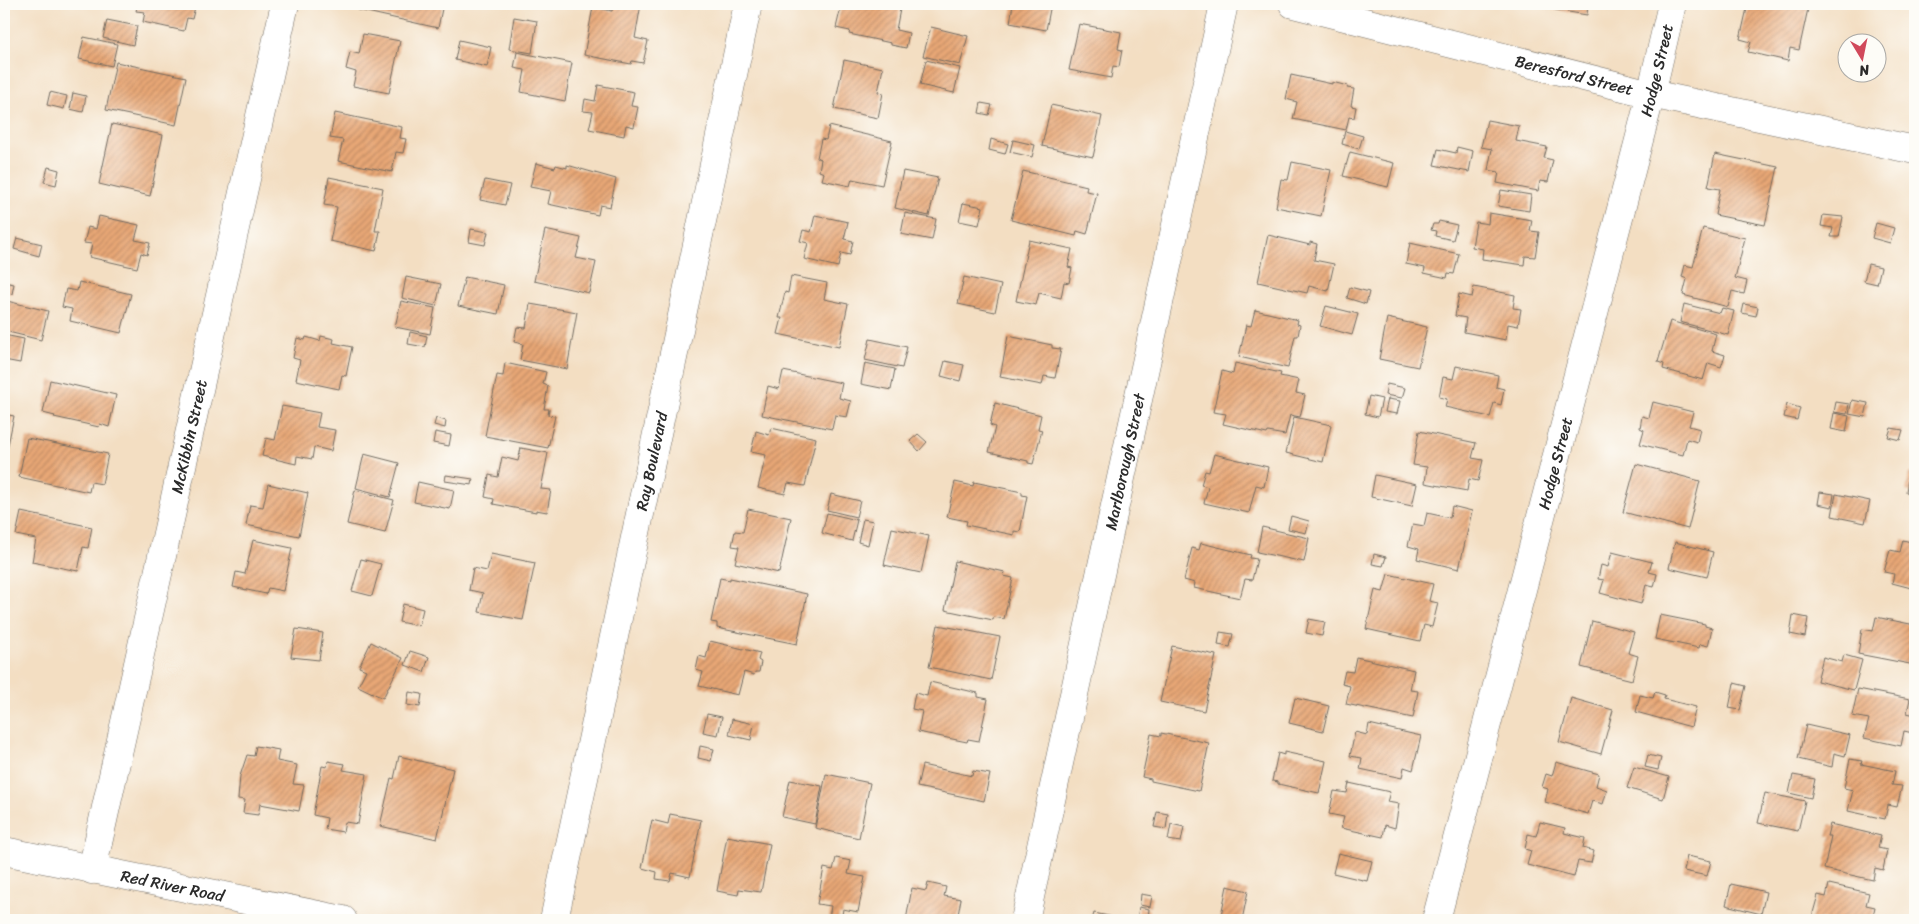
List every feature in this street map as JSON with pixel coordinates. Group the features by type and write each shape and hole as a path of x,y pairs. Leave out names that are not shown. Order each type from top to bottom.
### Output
{"street":[{"name":"McKibbin Street","path":"92,870 285,4"},
{"name":"Ray Boulevard","path":"554,920 748,4"},
{"name":"Marlborough Street","path":"1025,920 1224,4"},
{"name":"Beresford Street","path":"1293,4 1651,94 1915,150"},
{"name":"Hodge Street","path":"1436,920 1651,94 1672,4"},
{"name":"Red River Road","path":"4,851 343,920"}],"building":[{"path":"138,4 190,4 195,7 192,19 187,18 184,31 143,22 145,12 136,11"},
{"path":"359,4 443,4 438,28 358,10"},
{"path":"614,4 641,4 635,38 648,41 643,63 632,61 631,64 584,55 593,7 612,11"},
{"path":"856,4 901,4 896,30 909,33 906,48 849,34 850,31 836,28 841,7 855,9"},
{"path":"1013,4 1051,4 1046,30 1010,23"},
{"path":"1544,4 1588,4 1587,15 1544,8"},
{"path":"1748,4 1809,4 1799,50 1790,48 1788,61 1748,52 1751,42 1740,39"},
{"path":"514,17 537,21 532,53 509,49"},
{"path":"107,20 137,26 133,45 103,38"},
{"path":"1079,24 1121,32 1118,49 1122,50 1119,67 1113,66 1111,78 1069,70"},
{"path":"931,27 968,36 960,65 923,56"},
{"path":"363,34 400,41 389,93 353,86 356,72 346,69 350,52 359,54"},
{"path":"84,37 117,44 112,66 79,59"},
{"path":"459,40 491,47 487,67 455,60"},
{"path":"517,52 572,63 565,101 521,92 525,70 514,68"},
{"path":"1910,58 1915,59 1915,69 1908,68"},
{"path":"844,60 883,68 878,92 883,93 878,118 834,109"},
{"path":"926,60 960,68 954,93 920,85"},
{"path":"116,62 186,77 176,125 106,110"},
{"path":"1291,75 1332,84 1332,82 1354,89 1351,106 1356,107 1354,118 1349,117 1346,130 1293,119 1297,102 1286,99"},
{"path":"598,85 634,92 631,106 638,107 634,127 626,125 624,136 589,129 593,112 583,111 585,99 595,101"},
{"path":"50,92 67,96 64,109 47,105"},
{"path":"73,93 86,96 83,112 70,109"},
{"path":"981,103 992,105 989,115 979,113"},
{"path":"1051,105 1102,116 1093,157 1042,146"},
{"path":"335,113 402,127 400,138 406,139 403,153 396,152 392,172 338,161 343,140 330,138"},
{"path":"1487,120 1519,126 1516,141 1547,147 1544,158 1553,160 1548,182 1540,181 1538,191 1497,183 1499,172 1488,170 1492,149 1481,147"},
{"path":"112,124 163,135 150,196 99,184"},
{"path":"829,126 892,141 882,185 852,179 850,186 822,180 824,173 819,171 821,159 817,158 821,139 826,140"},
{"path":"1345,131 1363,136 1359,149 1342,144"},
{"path":"991,139 1008,144 1005,154 989,150"},
{"path":"1013,140 1035,145 1032,157 1010,152"},
{"path":"1457,147 1473,151 1469,172 1434,165 1438,149 1456,153"},
{"path":"1350,152 1394,163 1388,187 1343,176"},
{"path":"1715,154 1778,167 1765,225 1715,215 1720,189 1708,187"},
{"path":"1292,162 1331,170 1321,216 1276,207 1281,179 1288,180"},
{"path":"536,163 555,168 556,165 567,168 567,165 616,179 610,207 600,205 598,215 548,204 551,191 530,187"},
{"path":"48,167 59,170 56,185 44,182"},
{"path":"903,171 938,178 929,216 895,208"},
{"path":"1023,171 1087,186 1086,191 1097,193 1087,234 1077,231 1076,236 1011,220"},
{"path":"329,177 383,188 375,231 380,231 376,251 330,241 337,207 324,205"},
{"path":"485,180 510,185 505,205 480,200"},
{"path":"1501,190 1531,195 1529,211 1498,206"},
{"path":"963,203 983,207 979,225 959,221"},
{"path":"905,213 936,219 932,240 901,234"},
{"path":"1489,213 1532,220 1530,231 1539,232 1535,257 1525,256 1524,265 1482,259 1483,249 1472,247 1476,222 1488,224"},
{"path":"815,215 848,222 844,239 853,241 850,255 841,253 838,267 804,259 808,243 800,241 803,230 811,232"},
{"path":"1823,215 1843,217 1839,237 1831,237 1833,228 1821,226"},
{"path":"99,216 139,225 135,240 150,243 147,255 141,253 137,268 89,257 92,244 84,243 88,227 96,229"},
{"path":"1439,221 1457,225 1453,240 1435,236 1436,231 1431,230 1433,224 1438,224"},
{"path":"1876,223 1894,228 1890,243 1872,238"},
{"path":"1703,228 1745,238 1735,278 1747,281 1744,294 1732,291 1728,307 1683,295 1687,279 1682,277 1685,265 1693,267"},
{"path":"471,229 488,232 485,245 469,242"},
{"path":"545,230 581,238 576,258 596,262 589,293 534,281"},
{"path":"1268,235 1310,245 1310,242 1317,244 1314,260 1334,264 1328,291 1309,286 1307,293 1258,282"},
{"path":"17,238 42,244 39,256 14,249"},
{"path":"1029,240 1072,249 1068,267 1072,268 1069,283 1064,282 1061,298 1039,293 1036,305 1016,301"},
{"path":"1410,243 1459,254 1454,274 1448,273 1447,278 1424,273 1425,268 1406,264"},
{"path":"1868,264 1881,267 1877,284 1864,281"},
{"path":"791,276 827,283 824,299 848,304 839,347 778,334 782,318 779,318 785,292 788,293"},
{"path":"406,277 441,284 436,306 402,298"},
{"path":"465,277 504,285 498,314 458,306"},
{"path":"964,277 1001,285 995,312 958,304"},
{"path":"4,282 14,284 12,294 4,292"},
{"path":"79,282 131,294 121,333 70,321 72,309 62,307 66,289 77,291"},
{"path":"1350,287 1369,292 1366,304 1347,298"},
{"path":"1474,287 1515,295 1513,308 1521,309 1518,326 1508,324 1506,340 1464,332 1466,318 1455,316 1459,294 1472,297"},
{"path":"7,301 48,311 41,340 4,331 4,310"},
{"path":"401,301 435,308 430,334 395,327"},
{"path":"530,304 577,312 567,369 520,360 523,344 514,342 517,327 526,328"},
{"path":"1684,304 1720,313 1722,308 1734,311 1728,335 1680,322"},
{"path":"1744,304 1758,307 1756,316 1742,313"},
{"path":"1326,306 1358,314 1352,335 1320,326"},
{"path":"1255,310 1298,320 1297,324 1300,325 1298,336 1295,336 1288,368 1239,357 1246,325 1251,326"},
{"path":"1387,318 1427,327 1418,367 1379,359"},
{"path":"1670,321 1716,334 1712,351 1725,355 1721,367 1708,363 1703,380 1663,369 1664,364 1658,362"},
{"path":"410,332 427,336 425,347 408,344"},
{"path":"4,335 24,339 20,363 4,360"},
{"path":"321,336 334,339 333,343 352,347 346,376 342,375 339,389 296,380 300,360 293,358 297,338 305,340 306,337 320,341"},
{"path":"1008,336 1052,345 1052,348 1061,349 1055,378 1044,376 1042,385 1000,377"},
{"path":"870,339 907,347 902,368 865,360"},
{"path":"945,361 964,365 960,381 941,376"},
{"path":"505,363 546,372 543,384 548,386 544,409 549,409 548,415 555,416 548,448 485,436 497,375 503,376"},
{"path":"865,363 895,369 891,390 861,384"},
{"path":"1235,363 1281,373 1280,376 1299,380 1296,393 1305,395 1300,417 1290,415 1285,435 1268,432 1267,434 1223,424 1226,414 1213,412 1222,371 1233,374"},
{"path":"1456,366 1498,375 1496,387 1504,389 1501,405 1494,403 1490,417 1445,407 1447,399 1439,397 1443,377 1453,379"},
{"path":"783,371 842,383 839,398 851,401 847,417 835,415 832,429 762,415 768,386 779,389"},
{"path":"50,380 116,395 109,427 100,424 99,427 43,413"},
{"path":"1387,384 1405,388 1402,398 1385,395"},
{"path":"1369,396 1382,399 1378,417 1365,414"},
{"path":"1388,399 1400,401 1397,414 1385,412"},
{"path":"1852,400 1868,403 1865,417 1849,414"},
{"path":"1653,402 1693,412 1689,426 1700,429 1697,442 1687,439 1683,455 1640,444 1644,430 1640,428 1642,416 1649,418"},
{"path":"1836,402 1849,404 1847,414 1834,412"},
{"path":"995,403 1041,415 1038,429 1042,430 1033,464 1028,463 1028,461 989,452 995,427 990,425"},
{"path":"1787,404 1800,408 1797,420 1784,417"},
{"path":"282,406 320,413 317,427 335,430 331,451 314,447 312,459 297,456 296,464 262,456 266,438 275,440"},
{"path":"1834,413 1849,416 1846,432 1831,429"},
{"path":"4,414 14,416 7,450 4,449"},
{"path":"1294,417 1331,425 1323,462 1286,453"},
{"path":"436,418 446,421 445,428 434,425"},
{"path":"771,428 816,438 805,486 788,483 785,494 758,488 766,455 751,452 756,431 769,435"},
{"path":"1891,428 1903,430 1900,440 1888,437"},
{"path":"1419,431 1476,443 1472,458 1483,460 1478,481 1469,479 1467,491 1425,483 1427,467 1413,465"},
{"path":"435,432 451,435 449,446 433,443"},
{"path":"918,434 927,442 919,451 910,441"},
{"path":"27,438 108,454 102,484 91,482 89,492 19,477"},
{"path":"521,448 548,453 541,489 551,490 547,512 536,510 536,512 493,504 494,499 485,497 489,475 498,477 502,457 518,461"},
{"path":"364,454 399,463 390,497 356,488"},
{"path":"1214,454 1268,467 1264,487 1256,485 1249,513 1204,503 1208,487 1201,485 1205,471 1209,472"},
{"path":"1636,464 1700,481 1688,529 1623,512"},
{"path":"1909,473 1915,475 1915,494 1906,492"},
{"path":"446,475 473,479 472,485 445,481"},
{"path":"1375,475 1417,484 1412,506 1371,497"},
{"path":"418,482 454,490 450,509 414,502"},
{"path":"955,482 973,486 974,482 1022,492 1022,495 1027,496 1020,532 1014,531 1014,535 966,525 967,521 947,517"},
{"path":"268,484 308,493 299,536 246,525 250,505 263,507"},
{"path":"355,490 394,500 385,533 347,524"},
{"path":"1820,492 1834,494 1832,507 1818,504"},
{"path":"831,494 860,501 856,517 827,510"},
{"path":"1836,494 1870,501 1865,523 1832,516"},
{"path":"1452,506 1472,511 1459,569 1417,559 1419,549 1408,546 1413,524 1424,526 1427,513 1450,518"},
{"path":"748,509 791,518 779,573 735,563 739,547 732,546 735,531 743,532"},
{"path":"21,512 92,527 88,548 83,547 78,571 32,562 36,539 16,535"},
{"path":"827,513 857,520 852,541 822,533"},
{"path":"1291,516 1309,521 1306,533 1288,529"},
{"path":"863,519 873,521 868,545 858,542"},
{"path":"1262,527 1309,538 1304,562 1257,552"},
{"path":"892,528 929,536 921,573 884,565"},
{"path":"253,540 292,548 283,591 268,588 266,594 233,587 236,572 245,574"},
{"path":"1903,540 1915,543 1915,589 1892,583 1894,574 1884,572 1890,550 1900,552"},
{"path":"1675,542 1713,552 1707,577 1669,568"},
{"path":"1201,543 1251,555 1250,558 1257,559 1252,580 1245,579 1240,598 1194,588 1195,583 1184,580 1192,548 1199,550"},
{"path":"1612,552 1652,562 1649,572 1657,574 1654,587 1646,585 1641,604 1600,593 1604,580 1598,579 1601,565 1608,567"},
{"path":"491,554 535,563 523,620 479,612 483,593 469,590 473,568 487,571"},
{"path":"1374,554 1386,557 1383,566 1372,564"},
{"path":"361,559 381,564 372,596 352,591"},
{"path":"955,561 1005,572 1004,576 1013,578 1004,619 994,617 993,620 945,610"},
{"path":"1388,574 1433,584 1429,601 1438,603 1432,627 1424,625 1420,641 1366,629 1375,590 1383,592"},
{"path":"720,578 730,580 730,578 807,594 797,644 717,628 717,623 711,622"},
{"path":"403,604 423,609 419,626 399,622"},
{"path":"1660,615 1705,624 1705,626 1712,628 1708,646 1700,644 1699,648 1655,639"},
{"path":"1793,615 1808,618 1805,637 1790,634"},
{"path":"1876,617 1915,625 1915,665 1858,654 1862,629 1873,631"},
{"path":"1309,619 1325,622 1322,636 1306,633"},
{"path":"1592,621 1634,632 1628,653 1638,656 1632,680 1581,667"},
{"path":"938,625 1000,637 991,680 929,667"},
{"path":"296,629 323,633 319,660 291,657"},
{"path":"1220,632 1233,634 1230,647 1218,645"},
{"path":"710,641 760,653 758,660 761,662 759,672 755,672 754,675 744,672 738,695 699,686 703,672 696,670 699,656 706,658"},
{"path":"371,642 403,658 383,698 358,686 366,670 359,667"},
{"path":"1172,646 1216,655 1204,711 1160,702"},
{"path":"410,651 429,657 424,672 405,665"},
{"path":"1844,655 1862,660 1854,690 1817,681 1823,657 1842,662"},
{"path":"1356,657 1414,670 1410,690 1418,691 1413,718 1346,704 1350,686 1342,684 1345,671 1353,672"},
{"path":"930,682 978,693 978,697 988,699 979,741 968,739 967,742 918,732 922,711 912,709 915,693 927,696"},
{"path":"1734,683 1746,686 1740,710 1729,708"},
{"path":"1858,689 1910,699 1907,713 1915,715 1913,733 1904,731 1901,746 1864,738 1869,719 1852,716"},
{"path":"409,692 422,694 420,707 407,705"},
{"path":"1655,692 1665,695 1664,699 1696,707 1691,727 1636,712 1640,695 1653,698"},
{"path":"1295,698 1329,706 1323,731 1289,723"},
{"path":"1571,698 1613,710 1601,754 1559,742"},
{"path":"707,714 722,717 718,735 703,732"},
{"path":"732,719 754,724 751,740 729,735"},
{"path":"1369,724 1421,736 1413,770 1404,767 1402,778 1360,769 1362,758 1350,756 1355,732 1367,735"},
{"path":"1806,725 1850,735 1845,756 1834,753 1832,767 1798,759"},
{"path":"1161,733 1209,743 1199,791 1151,781 1151,779 1142,777 1151,734 1161,736"},
{"path":"256,746 279,750 277,761 297,765 293,784 304,785 299,811 260,804 258,815 243,813 245,800 238,799 240,776 247,755 254,756"},
{"path":"700,746 714,749 711,761 698,758"},
{"path":"1284,752 1326,761 1319,793 1272,781 1278,753 1284,755"},
{"path":"1648,755 1661,758 1658,770 1645,767"},
{"path":"399,756 453,769 437,839 380,826 391,778 394,779"},
{"path":"1850,759 1862,761 1861,764 1895,771 1892,785 1902,786 1897,807 1888,805 1885,819 1848,811 1853,790 1844,788"},
{"path":"328,761 345,764 343,770 367,774 358,824 345,822 343,832 325,829 327,818 313,815 322,766 327,767"},
{"path":"1556,762 1599,774 1596,786 1607,790 1603,804 1592,801 1588,814 1545,802 1548,789 1542,787 1546,774 1552,776"},
{"path":"922,765 972,776 973,771 990,774 984,801 917,787"},
{"path":"1634,767 1669,777 1663,799 1627,788"},
{"path":"826,774 870,783 859,838 815,828"},
{"path":"1793,775 1815,779 1811,798 1789,793"},
{"path":"790,780 822,786 815,824 782,817"},
{"path":"1349,783 1390,792 1387,802 1399,804 1395,828 1385,825 1383,837 1341,828 1344,817 1329,814 1334,791 1347,793"},
{"path":"1765,793 1805,801 1798,831 1758,823"},
{"path":"1157,812 1168,814 1166,829 1154,827"},
{"path":"670,814 701,820 690,877 672,873 670,881 656,879 657,872 642,868 652,820 668,824"},
{"path":"1540,822 1565,828 1564,833 1585,838 1583,848 1594,851 1591,863 1578,861 1574,877 1527,865 1531,851 1525,849 1528,834 1536,836"},
{"path":"1171,824 1184,827 1181,842 1168,840"},
{"path":"1830,824 1881,836 1878,848 1887,850 1883,870 1875,868 1873,880 1824,869 1831,836 1827,836"},
{"path":"727,836 770,844 761,892 739,889 738,895 717,891"},
{"path":"1338,853 1372,861 1367,881 1333,873"},
{"path":"1687,856 1711,861 1707,876 1684,871"},
{"path":"836,858 851,861 848,874 865,877 858,912 843,909 842,915 839,914 838,920 829,918 831,906 817,904 824,868 833,870"},
{"path":"928,883 946,887 944,896 961,899 957,920 906,920 912,888 926,891"},
{"path":"1731,884 1766,892 1761,914 1726,905"},
{"path":"1829,884 1869,893 1866,905 1875,907 1872,920 1811,920 1818,895 1826,897"},
{"path":"1227,886 1248,891 1242,920 1220,920"},
{"path":"1141,894 1152,896 1150,907 1140,905"},
{"path":"1139,907 1149,909 1148,920 1137,920"},
{"path":"1094,913 1123,919 1123,920 1092,920"}]}
